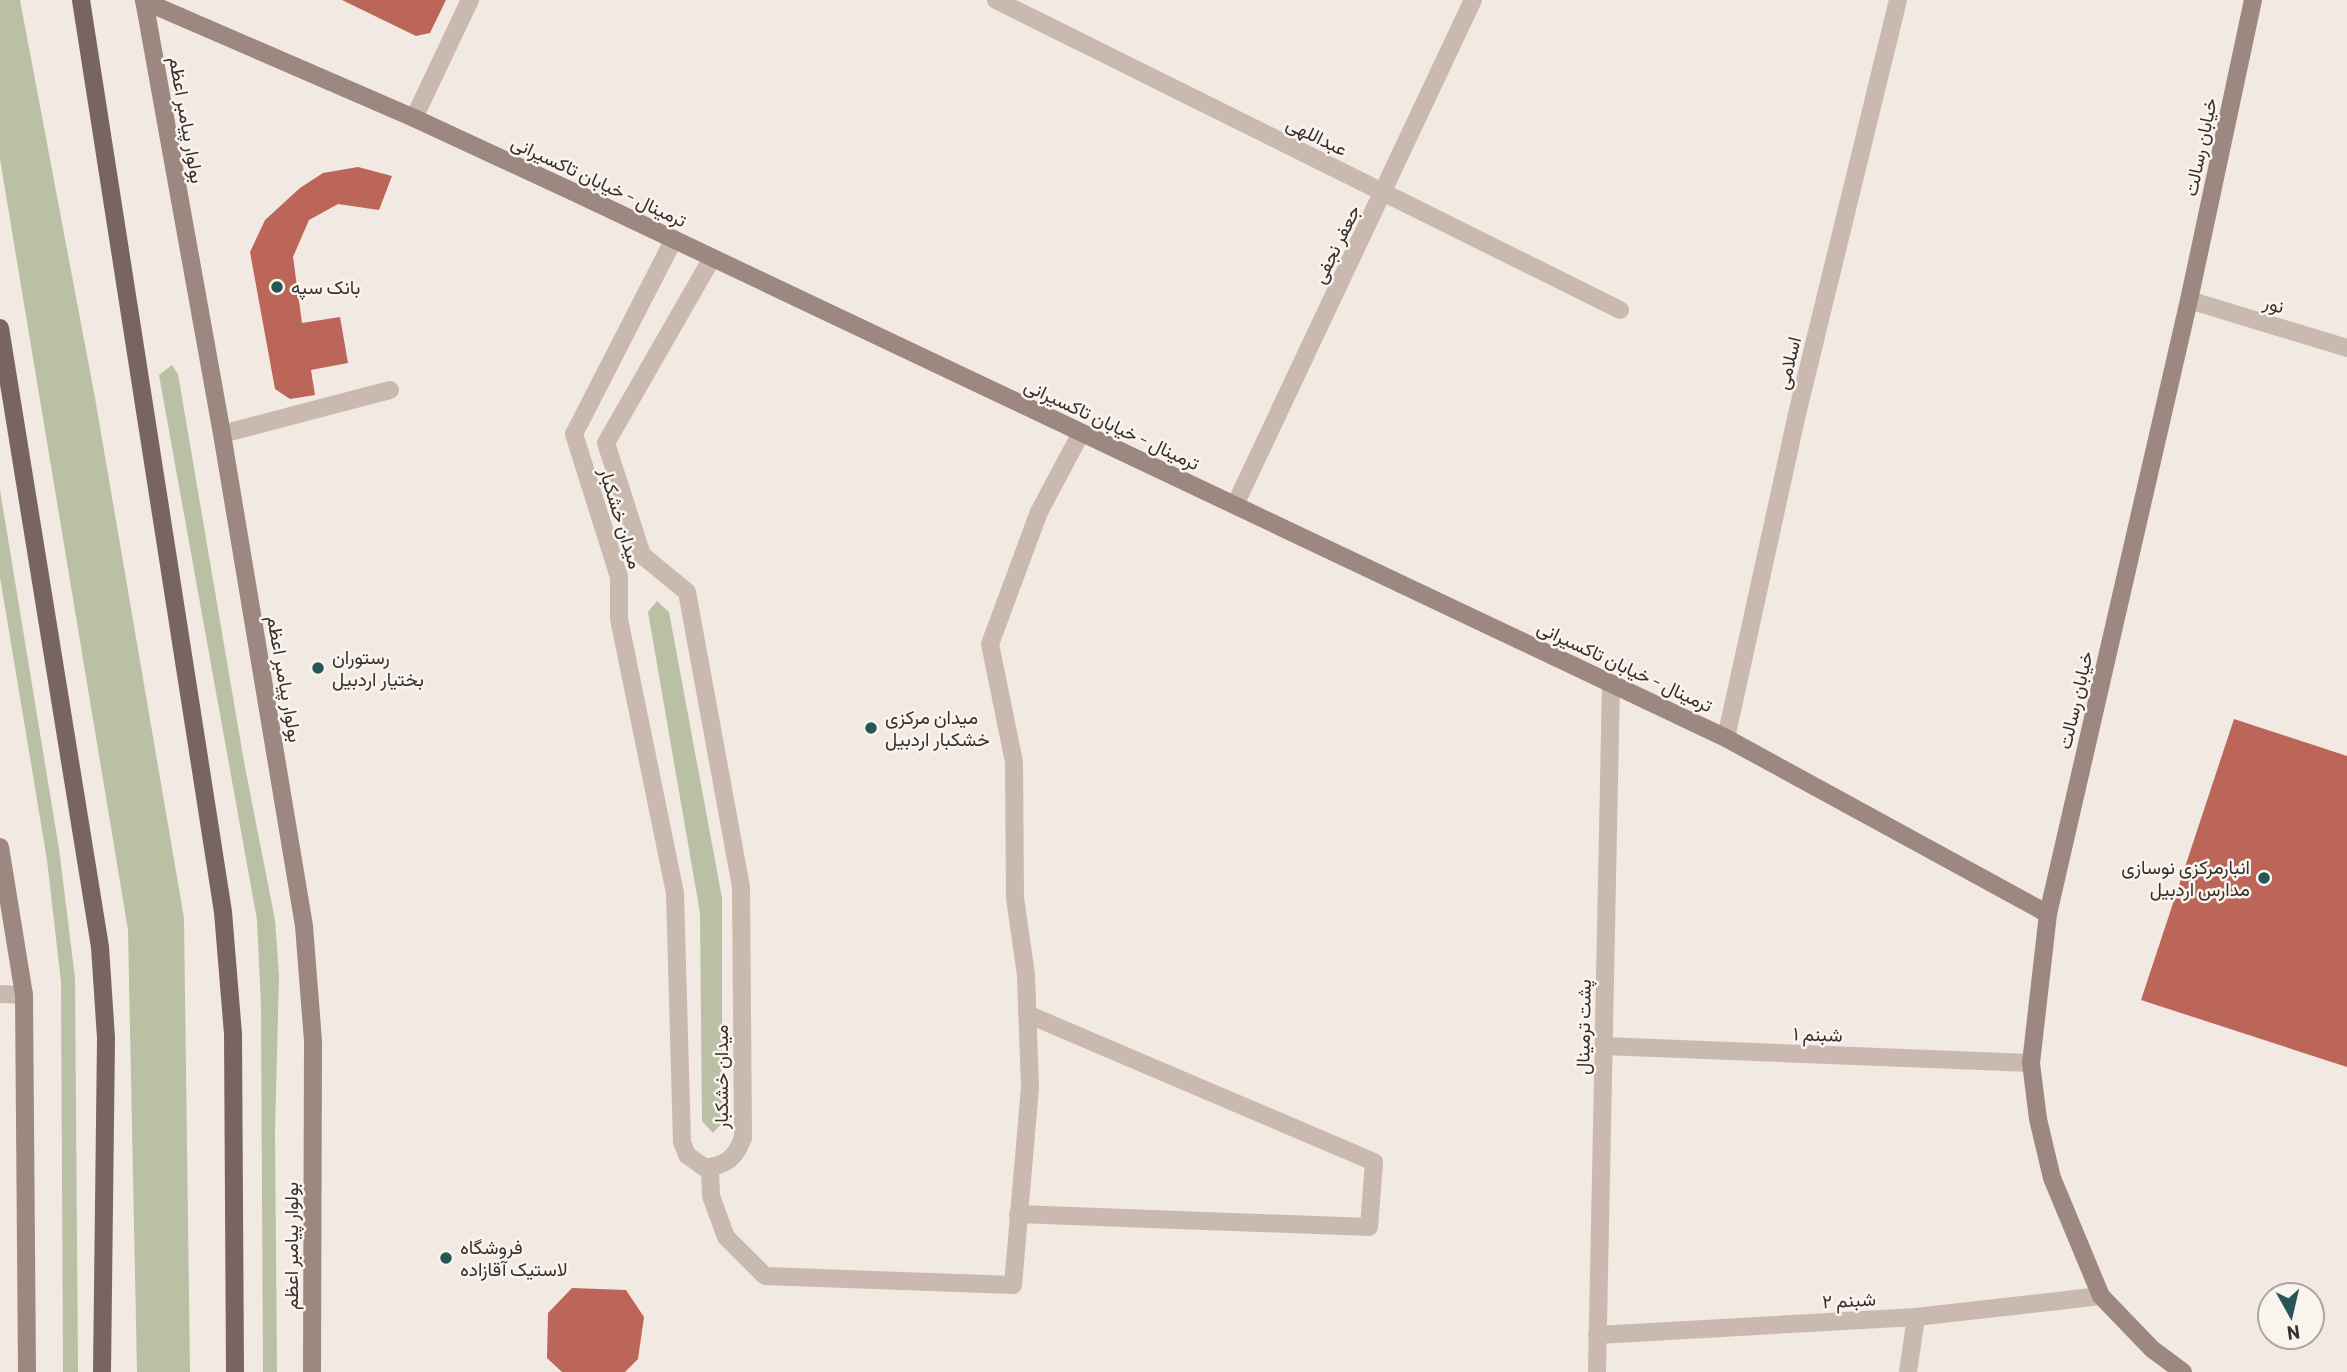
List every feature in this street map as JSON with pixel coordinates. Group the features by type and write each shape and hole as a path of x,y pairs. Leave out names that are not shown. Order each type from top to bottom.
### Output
{"main road":[{"path":"80,0 223,912 233,1034 235,1372"},
{"path":"0,328 100,947 106,1038 102,1372"}],"street":[{"name":"ترمینال - خیابان تاکسیرانی","path":"144,0 414,118 674,239 1726,737 2048,914"},
{"name":"بولوار پیامبر اعظم","path":"144,0 222,434 304,926 313,1041 312,1372"},
{"path":"414,118 471,0"},
{"name":"عبداللهی","path":"996,0 1620,310"},
{"name":"جعفر نجفی","path":"1235,505 1473,0"},
{"name":"اسلامی","path":"1726,737 1797,414 1898,0"},
{"name":"خیابان رسالت","path":"2183,1372 2152,1349 2101,1296 2052,1178 2038,1119 2031,1063 2048,914 2189,300 2253,0"},
{"name":"میدان خشکبار","path":"674,239 574,434 619,577 619,619 675,893 682,1142 696,1163 710,1168 729,1162 738,1152 743,1138 741,887 687,592 642,555 606,443 712,258"},
{"name":"نور","path":"2189,300 2347,348"},
{"path":"222,434 390,390"},
{"path":"710,1168 711,1195 726,1237 765,1276 1013,1286 1030,1087 1026,975 1015,898 1014,762 990,644 1039,512 1081,433"},
{"name":"پشت ترمینال","path":"1597,1372 1611,683"},
{"path":"0,847 24,995 27,1372"},
{"path":"0,994 24,995"},
{"path":"1018,1214 1369,1227 1374,1162 1027,1014"},
{"name":"شبنم ۱","path":"1604,1046 2031,1063"},
{"name":"شبنم ۲","path":"1597,1335 1916,1317 2101,1296"},
{"path":"1908,1372 1916,1317"}],"green space":[{"path":"0,0 20,0 95,398 184,918 190,1372 137,1372 128,930 0,159"},
{"path":"172,365 178,374 244,762 275,920 279,975 275,1133 277,1372 263,1372 261,1006 257,920 159,375"},
{"path":"0,490 59,849 75,978 78,1372 63,1372 61,982 47,860 0,577"},
{"path":"657,601 669,612 722,898 722,1123 713,1133 702,1121 700,913 648,612"}],"building":[{"path":"342,0 446,0 430,33 416,36"},
{"name":"بانک سپه","path":"358,167 392,176 379,210 338,204 309,220 293,257 302,323 340,317 348,363 311,370 315,395 290,399 275,389 250,252 265,220 300,188 323,173"},
{"name":"انبارمرکزی نوسازی مدارس اردبیل","path":"2234,719 2347,756 2347,1067 2141,1000"},
{"path":"572,1288 626,1290 644,1317 638,1359 625,1372 562,1372 547,1358 548,1313"}],"place":[{"name":"بانک سپه","path":"277,287"},
{"name":"رستوران بختیار اردبیل","path":"318,668"},
{"name":"میدان مرکزی خشکبار اردبیل","path":"871,728"},
{"name":"انبارمرکزی نوسازی مدارس اردبیل","path":"2264,878"},
{"name":"فروشگاه لاستیک آقازاده","path":"446,1258"}]}
